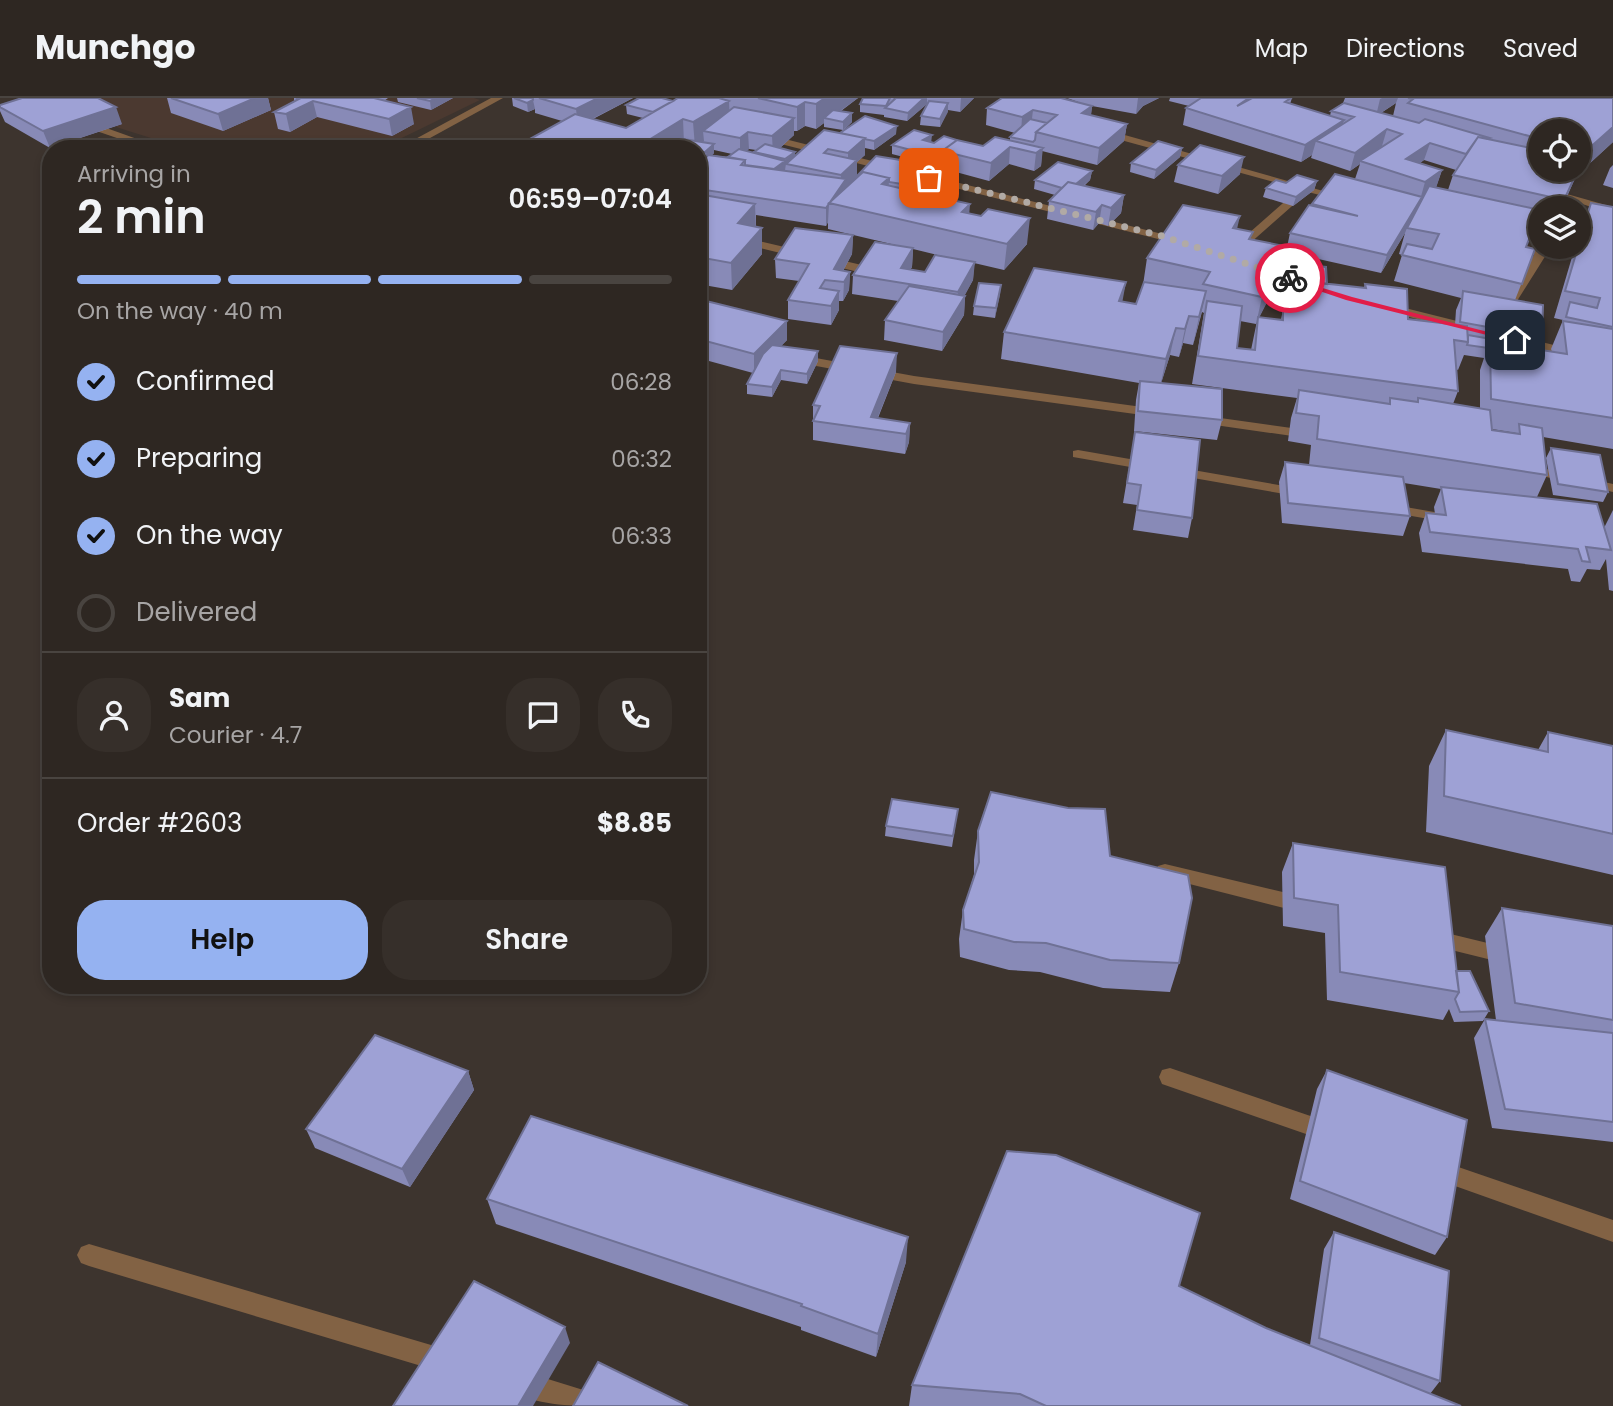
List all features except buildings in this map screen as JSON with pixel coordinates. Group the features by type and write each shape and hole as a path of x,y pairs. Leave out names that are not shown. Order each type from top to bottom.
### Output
{"street":[{"path":"419,140 498,98"},
{"path":"68,117 134,140"},
{"path":"1095,130 1358,202"},
{"path":"746,133 1198,247"},
{"path":"1531,184 1564,196"},
{"path":"1557,192 1566,184"},
{"path":"1240,261 1228,257 1306,188"},
{"path":"1591,208 1613,211"},
{"path":"707,232 888,275"},
{"path":"1501,242 1528,247"},
{"path":"1505,310 1537,259"},
{"path":"1252,265 1325,290"},
{"path":"1375,305 1497,335 1588,364 1613,364"},
{"path":"781,354 806,362 914,380 1322,436"},
{"path":"1077,454 1311,495"},
{"path":"1512,465 1589,476 1613,488"},
{"path":"1366,504 1462,521"},
{"path":"1146,866 1319,909"},
{"path":"1413,933 1533,963"},
{"path":"1170,1077 1353,1140"},
{"path":"1418,1163 1613,1231"},
{"path":"89,1255 474,1370"},
{"path":"500,1378 593,1406"}],"shaded area":[{"path":"76,98 480,100 398,140 157,140 119,128 65,102"}],"way so far":[{"path":"929,178 1162,236 1290,278"}],"route":[{"path":"1290,278 1349,299 1515,340"}]}
